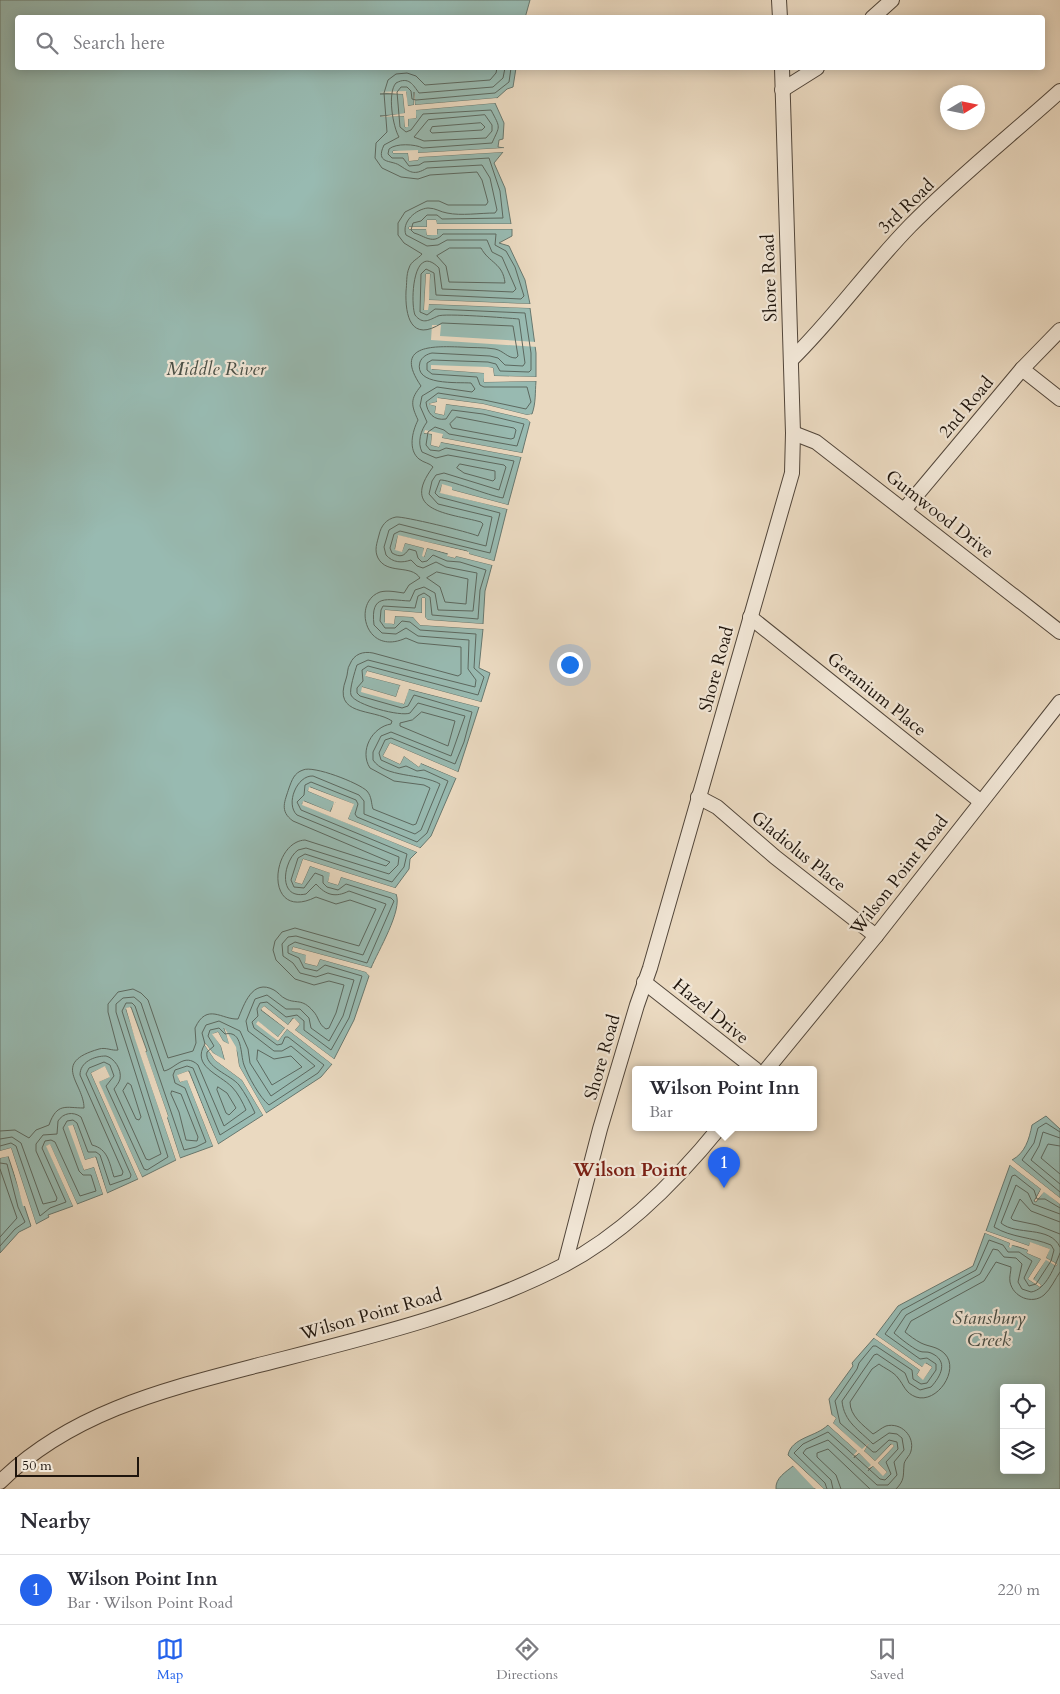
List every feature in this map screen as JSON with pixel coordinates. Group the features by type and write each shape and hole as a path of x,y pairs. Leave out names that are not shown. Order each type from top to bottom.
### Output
{"street":[{"path":"779,0 780,15"},
{"path":"875,15 892,0"},
{"name":"Shore Road","path":"565,1264 600,1129 644,982 650,968 792,473 793,434 782,70"},
{"path":"782,90 814,70"},
{"name":"3rd Road","path":"791,360 840,309 872,266 911,225 1060,91"},
{"name":"2nd Road","path":"904,510 1022,369 1060,330"},
{"path":"1022,369 1060,399"},
{"name":"Gumwood Drive","path":"793,434 816,442 1060,632"},
{"name":"Geranium Place","path":"750,617 980,801"},
{"name":"Wilson Point Road","path":"769,1066 876,936 980,801 1060,702"},
{"name":"Gladiolus Place","path":"698,797 716,807 775,857 876,936"},
{"name":"Hazel Drive","path":"644,982 751,1066"},
{"name":"Wilson Point Road","path":"0,1482 60,1434 126,1404 200,1379 343,1343 466,1306 565,1264 608,1237 633,1217 684,1168 716,1131"}],"water":[{"name":"Middle River","path":"0,0 530,0 526,15 15,15 15,70 516,70 513,87 507,89 497,98 415,105 414,92 414,105 407,106 406,92 380,94 403,94 405,114 380,116 405,116 405,127 408,126 408,118 416,118 415,110 495,103 504,123 503,139 499,140 498,147 504,148 418,153 393,151 393,153 408,153 409,161 418,160 418,157 503,152 494,163 505,188 511,224 436,224 436,220 427,220 427,227 409,227 409,229 427,229 427,235 437,234 437,229 512,229 512,236 499,243 509,246 525,280 530,304 428,300 430,274 426,274 424,310 428,304 530,308 536,353 536,377 494,376 493,368 432,369 485,373 484,382 536,381 535,402 532,414 527,415 483,404 438,398 437,402 429,404 436,406 435,413 444,415 445,404 484,409 527,419 530,422 522,453 442,438 442,435 424,433 432,434 431,445 439,447 440,442 521,457 508,505 452,490 442,485 440,492 507,509 494,561 469,554 467,551 398,536 395,549 402,551 405,543 424,548 424,557 427,548 455,558 456,556 492,565 485,591 483,624 428,620 425,617 425,598 422,598 422,613 385,610 385,622 394,624 395,616 413,617 420,625 483,629 479,668 490,673 481,702 367,671 366,676 400,685 396,697 362,687 404,704 408,689 479,707 458,772 390,743 383,756 400,764 404,756 419,767 420,763 456,778 431,836 420,848 348,819 353,804 310,787 308,791 335,802 330,812 304,801 302,804 417,852 410,859 409,869 395,888 303,859 295,882 302,884 310,866 331,873 328,882 338,885 341,877 396,894 397,901 389,931 371,968 293,947 292,951 307,955 305,963 317,966 320,959 366,972 369,976 354,1020 334,1059 295,1030 300,1024 293,1018 288,1025 264,1006 261,1010 285,1028 278,1037 258,1022 278,1041 287,1029 332,1064 321,1077 266,1113 239,1066 237,1052 224,1028 230,1045 223,1041 218,1032 213,1034 221,1046 225,1061 204,1044 215,1060 242,1080 263,1115 218,1144 189,1071 178,1075 180,1082 187,1079 213,1146 180,1158 168,1116 145,1052 147,1051 131,1007 126,1009 176,1160 142,1177 98,1082 109,1077 105,1067 91,1073 138,1179 107,1193 96,1157 85,1160 73,1125 84,1170 94,1167 103,1194 77,1204 50,1145 47,1146 73,1206 48,1215 49,1217 36,1224 11,1148 0,1151"},
{"path":"1046,1116 1060,1129 1060,1198 1012,1160 1026,1146 1032,1125"},
{"path":"8,1156 31,1226 19,1232 0,1253 0,1158"},
{"name":"Stansbury Creek","path":"1010,1165 1041,1189 1034,1201 1036,1202 1044,1191 1060,1204 1060,1489 824,1489 788,1455 794,1444 828,1425 857,1451 854,1458 859,1453 872,1465 868,1471 873,1466 883,1475 887,1472 878,1463 894,1446 891,1444 875,1461 864,1451 868,1444 862,1450 833,1423 836,1418 832,1415 829,1399 853,1366 852,1363 874,1338 920,1370 917,1375 923,1379 932,1367 926,1363 922,1367 876,1335 898,1306 973,1266 985,1233 1010,1243 1009,1247 1012,1245 1028,1250 1027,1253 1041,1259 1028,1279 1040,1287 1041,1285 1033,1280 1046,1259 1056,1266 1057,1264 1046,1258 1049,1249 1030,1243 1029,1246 986,1231"},
{"path":"793,1466 815,1489 776,1489 779,1478"}],"pier":[{"path":"406,91 408,106 414,105 414,92 415,105 497,98 495,103 416,110 416,118 408,119 408,127 405,127 404,116 380,117 405,113 403,94 379,92"},
{"path":"504,148 503,152 419,157 418,160 409,161 408,153 393,153 393,151 418,150 418,153"},
{"path":"427,220 436,220 437,224 511,224 512,229 437,229 437,235 427,235 426,229 409,229 409,227 427,227"},
{"path":"426,274 430,274 429,300 530,304 530,308 429,304 428,310 424,310"},
{"path":"432,325 441,325 440,336 537,342 538,347 431,340"},
{"path":"431,365 488,367 493,368 494,376 536,377 536,381 484,382 484,373 431,369"},
{"path":"437,398 483,404 527,415 532,414 529,417 530,422 527,419 484,409 446,404 444,415 435,413 436,406 428,404 437,402"},
{"path":"425,430 443,434 442,438 522,453 521,457 441,442 439,447 431,445 432,434 424,433"},
{"path":"442,484 452,487 452,490 508,505 507,509 440,493"},
{"path":"398,535 469,552 469,554 494,561 492,565 456,556 455,558 447,556 448,553 427,548 424,557 422,556 424,548 405,543 402,552 395,550"},
{"path":"422,598 425,598 425,617 428,620 483,624 483,629 420,625 413,617 395,616 394,624 385,623 385,610 422,613"},
{"path":"367,671 481,702 480,704 368,674 401,683 397,699 402,701 408,686 480,705 479,707 409,689 404,704 361,692 362,687 396,697 400,685 365,676"},
{"path":"390,743 458,772 457,774 391,746 387,755 399,761 405,754 418,764 421,760 457,776 456,778 421,763 419,767 404,756 400,764 383,756"},
{"path":"309,787 354,804 348,819 420,848 417,852 302,805 303,801 331,812 334,802 308,791","holes":["336,800 350,805 345,820 332,814"]},
{"path":"303,859 395,888 396,891 316,866 333,872 331,881 336,882 341,874 396,892 396,894 341,877 338,885 328,882 330,873 310,866 302,884 295,882"},
{"path":"293,947 371,968 368,971 369,976 366,972 320,959 317,966 305,963 306,955 292,951"},
{"path":"264,1006 288,1025 294,1018 300,1024 295,1030 334,1059 333,1061 312,1045 333,1062 332,1064 287,1029 278,1041 256,1024 258,1021 278,1037 285,1028 261,1009"},
{"path":"130,1007 168,1116 167,1118 180,1158 176,1160 135,1039 126,1008"},
{"path":"224,1027 236,1047 239,1066 266,1113 263,1115 242,1080 215,1060 204,1044 213,1053 225,1060 221,1046 212,1034 218,1032 223,1041 229,1044","holes":["222,1044 229,1047 232,1045 236,1067 243,1078 219,1060 225,1063 228,1061"]},
{"path":"105,1066 110,1077 99,1082 142,1177 138,1179 91,1073"},
{"path":"188,1071 218,1144 213,1146 187,1080 180,1082 177,1075"},
{"path":"73,1125 85,1160 95,1157 107,1193 103,1194 94,1167 84,1170 68,1126"},
{"path":"50,1144 77,1204 73,1206 46,1146"},
{"path":"11,1148 36,1224 32,1226 26,1206 23,1206 10,1156 0,1158 0,1156 11,1154 9,1151 0,1153 0,1151"},
{"path":"1012,1160 1060,1198 1060,1204 1044,1192 1035,1202 1041,1189 1010,1165"},
{"path":"986,1231 1029,1246 1030,1242 1050,1249 1046,1258 1057,1264 1056,1266 1046,1260 1033,1279 1041,1285 1040,1287 1028,1279 1041,1259 1027,1253 1028,1250 1019,1246 1012,1245 1011,1248 1009,1247 1010,1243 985,1233"},
{"path":"876,1335 922,1367 925,1363 932,1367 923,1380 917,1375 920,1370 874,1338"},
{"path":"829,1413 836,1418 833,1423 862,1449 869,1443 864,1451 875,1461 892,1444 894,1446 878,1463 887,1472 883,1476 873,1466 866,1470 871,1465 859,1453 852,1457 857,1451 826,1423 830,1423 832,1419"},
{"path":"788,1456 824,1489 814,1488 793,1466"}],"place":[{"name":"Wilson Point Inn","path":"724,1188"}],"district":[{"name":"Wilson Point","path":"630,1169"}]}
